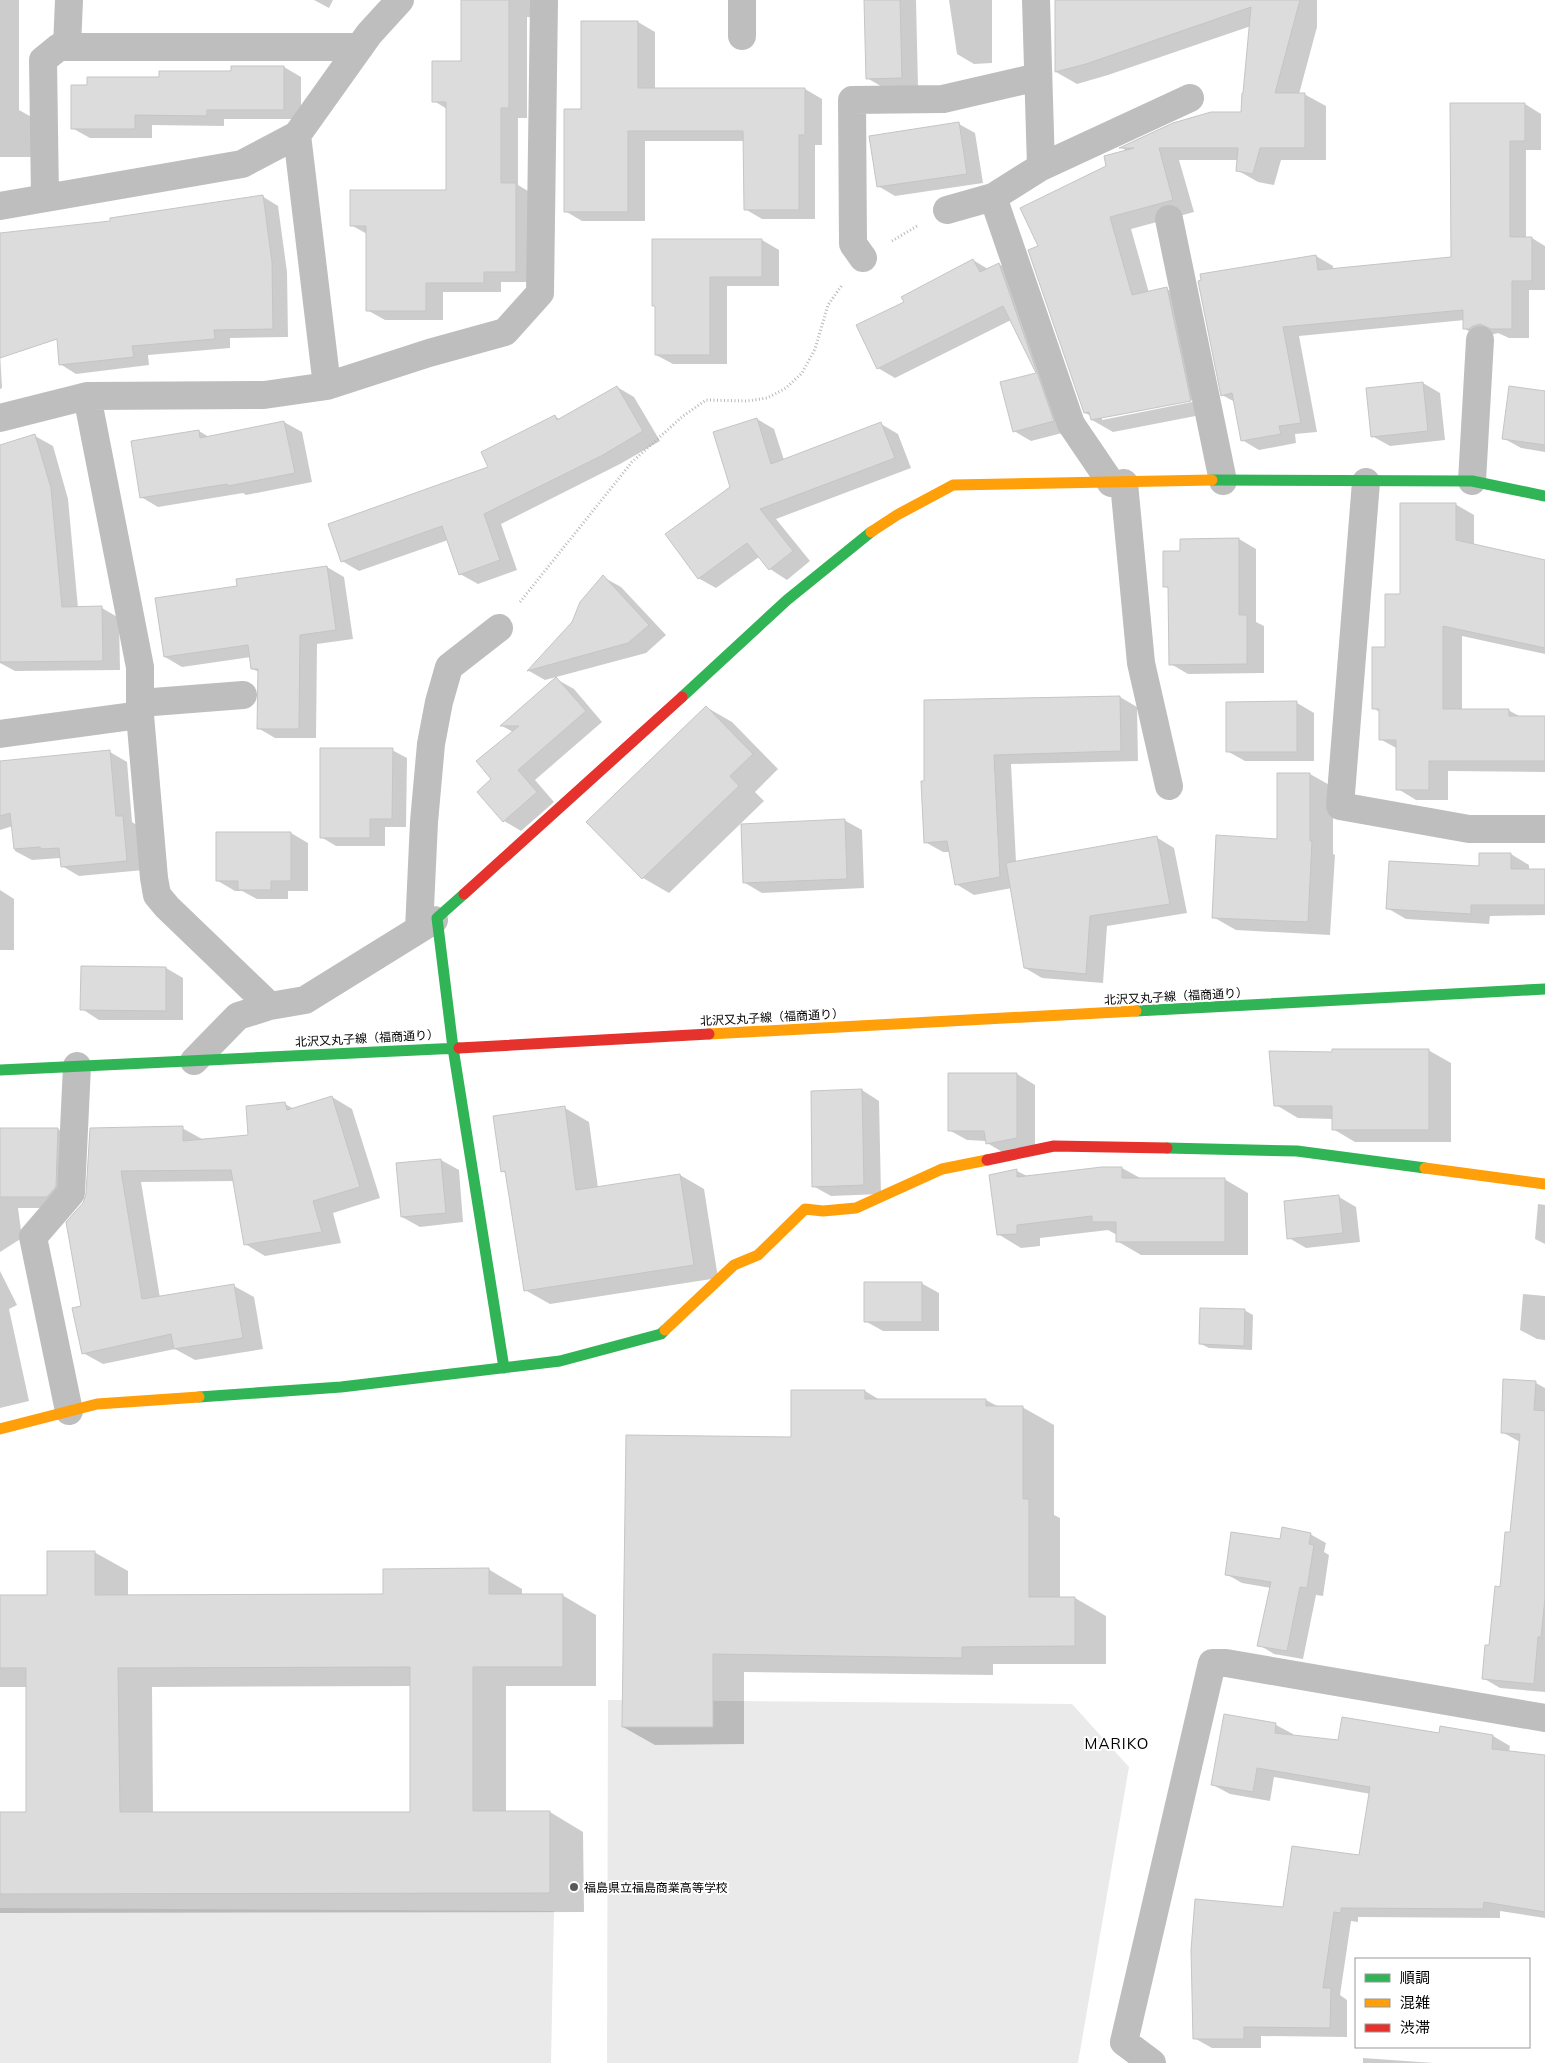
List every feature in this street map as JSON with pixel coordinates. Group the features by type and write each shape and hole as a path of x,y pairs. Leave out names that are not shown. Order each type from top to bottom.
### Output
{"street":[{"path":"67,47 69,0"},
{"path":"0,206 242,164 297,135 360,47 400,0"},
{"path":"0,418 87,396 264,395 327,386 429,353 505,332 540,293 544,0"},
{"path":"742,0 742,36"},
{"path":"1036,0 1041,167"},
{"path":"46,198 43,60 59,47 360,47"},
{"path":"862,258 853,244 852,100 943,99 1038,77"},
{"path":"947,210 993,196 1041,167 1190,98"},
{"path":"297,135 327,386"},
{"path":"993,196 1071,424 1118,483 1141,663 1169,786"},
{"path":"1169,219 1222,482"},
{"path":"1472,482 1480,340"},
{"path":"87,396 140,667 140,709 157,895 167,907 270,1006"},
{"path":"194,1061 238,1016 270,1006 305,1000 428,923 658,719 787,600 863,538 897,515 953,486 1118,483 1163,480 1222,482 1472,482 1545,496"},
{"path":"1366,482 1340,806 1469,829 1545,829"},
{"path":"499,628 449,667 439,702 431,744 424,822 428,923 453,1048 504,1368"},
{"path":"0,734 140,709 243,695"},
{"name":"北沢又丸子線（福商通り）","path":"0,1070 453,1048 1545,989"},
{"path":"69,1411 33,1237 71,1194 77,1066"},
{"path":"0,1429 97,1404 341,1387 560,1362 661,1334 734,1264 758,1255 805,1209 823,1211 856,1208 942,1169 1054,1146 1297,1151 1545,1184"},
{"path":"1152,2063 1124,2042 1212,1663 1226,1663 1545,1718"}],"path":[{"path":"499,628 632,462 683,416 706,400 746,401 767,398 786,388 802,373 814,349 828,306 862,258 947,210"}],"shaded area":[{"path":"608,1700 1072,1704 1129,1767 1078,2063 607,2063"},
{"path":"0,1908 554,1911 551,2063 0,2063"}],"building":[{"path":"461,0 509,0 509,108 501,108 501,183 516,183 516,272 484,272 484,283 426,283 426,311 366,311 366,226 350,226 350,190 446,190 446,102 432,102 432,61 461,61"},
{"path":"864,0 900,0 902,78 866,79"},
{"path":"1055,0 1300,0 1275,93 1305,93 1305,148 1260,148 1253,174 1236,171 1238,148 1159,148 1173,200 1110,217 1132,295 1167,287 1191,401 1091,420 1089,412 1084,413 1028,250 1038,246 1020,208 1106,166 1104,156 1134,148 1119,148 1173,123 1211,112 1241,112 1251,7 1086,64 1055,72"},
{"path":"581,21 638,21 638,88 805,88 805,135 799,135 799,210 744,210 743,131 628,131 628,212 564,212 564,109 581,109"},
{"path":"231,66 284,66 284,110 207,110 207,116 135,115 135,129 71,129 71,85 87,85 87,77 159,77 159,71 231,71"},
{"path":"1450,103 1525,103 1525,141 1510,141 1510,237 1532,237 1532,281 1512,281 1512,329 1491,329 1480,324 1469,329 1463,329 1463,310 1283,327 1301,423 1279,426 1281,434 1241,441 1232,393 1221,396 1198,281 1201,280 1200,274 1316,255 1318,270 1451,257"},
{"path":"959,122 967,174 877,187 869,136"},
{"path":"263,195 272,262 273,329 214,330 215,339 132,346 134,357 59,365 57,339 0,358 0,233 110,221 110,218"},
{"path":"652,239 762,239 762,277 710,277 710,355 655,355 655,306 652,306"},
{"path":"973,259 980,272 999,263 1054,421 1013,432 1000,382 1036,373 1003,306 877,369 856,325 904,302 901,297"},
{"path":"1423,382 1428,431 1371,437 1366,388"},
{"path":"617,386 643,431 603,455 484,514 500,560 459,575 442,526 341,562 328,524 488,467 481,452 555,415 557,420"},
{"path":"1509,386 1545,391 1545,445 1502,439"},
{"path":"757,418 771,464 881,422 895,458 760,509 793,551 769,570 747,543 698,579 665,534 730,487 713,432"},
{"path":"284,421 295,473 228,486 227,484 140,498 131,441 199,430 200,438"},
{"path":"35,434 51,488 62,607 102,606 103,661 0,662 0,445"},
{"path":"1400,503 1456,503 1456,540 1545,560 1545,648 1443,626 1443,709 1509,709 1509,716 1545,716 1545,761 1429,761 1429,790 1396,790 1396,740 1379,740 1379,709 1372,709 1372,647 1385,647 1385,594 1400,594"},
{"path":"1239,538 1239,615 1247,615 1247,664 1169,665 1168,587 1163,587 1163,551 1180,551 1180,539"},
{"path":"327,566 336,630 300,635 299,729 257,729 258,669 251,669 248,645 164,657 155,598 237,586 236,579"},
{"path":"603,575 649,625 628,643 527,671 572,622 580,602"},
{"path":"556,677 586,711 518,770 537,792 503,822 477,792 491,779 476,761 519,726 500,726"},
{"path":"1120,696 1121,751 994,755 1000,877 955,885 947,841 924,843 921,781 924,781 924,700"},
{"path":"1297,701 1297,752 1226,752 1226,702"},
{"path":"706,706 753,754 730,776 739,786 642,879 586,822"},
{"path":"320,748 393,748 392,819 370,819 370,838 320,838"},
{"path":"110,750 116,816 123,816 127,861 61,867 59,848 14,849 10,813 0,816 0,761"},
{"path":"1277,773 1310,773 1310,841 1312,841 1308,922 1212,918 1216,835 1277,839"},
{"path":"845,819 847,879 743,883 741,824"},
{"path":"216,832 291,832 291,881 271,881 271,890 238,890 238,881 216,881"},
{"path":"1157,836 1170,904 1090,916 1086,974 1024,968 1006,863"},
{"path":"1479,853 1511,853 1511,869 1545,869 1545,905 1471,905 1471,914 1386,909 1389,861 1479,866"},
{"path":"81,966 166,967 166,1011 80,1010"},
{"path":"1332,1049 1429,1049 1429,1130 1332,1130 1332,1106 1274,1106 1269,1051 1332,1052"},
{"path":"948,1073 1017,1073 1017,1138 986,1144 984,1131 948,1131"},
{"path":"862,1089 864,1185 812,1187 811,1091"},
{"path":"332,1096 360,1187 313,1201 322,1232 244,1245 231,1170 121,1171 142,1299 234,1284 243,1338 174,1349 171,1334 82,1354 72,1308 81,1306 66,1222 83,1203 86,1194 90,1128 183,1126 183,1141 248,1135 246,1106 285,1102 287,1110"},
{"path":"565,1106 576,1190 680,1174 694,1265 524,1291 505,1171 501,1172 493,1116"},
{"path":"0,1128 58,1128 56,1187 47,1197 0,1197"},
{"path":"441,1159 446,1213 401,1217 396,1163"},
{"path":"1102,1167 1122,1167 1122,1178 1225,1178 1225,1242 1116,1242 1116,1222 1092,1222 1092,1216 1017,1225 1017,1234 997,1235 989,1175 1017,1169 1017,1177"},
{"path":"1339,1195 1343,1233 1287,1239 1284,1201"},
{"path":"864,1282 922,1282 922,1322 864,1322"},
{"path":"1200,1308 1245,1309 1244,1346 1199,1344"},
{"path":"1503,1379 1536,1381 1534,1410 1545,1411 1545,1598 1541,1637 1538,1637 1534,1684 1482,1679 1485,1645 1489,1645 1495,1586 1500,1587 1505,1532 1510,1532 1520,1434 1501,1433"},
{"path":"791,1390 865,1390 865,1399 986,1399 986,1406 1023,1406 1023,1499 1029,1499 1029,1597 1075,1597 1075,1646 962,1647 962,1658 713,1654 713,1727 622,1727 626,1435 791,1437"},
{"path":"1282,1527 1311,1533 1309,1544 1314,1545 1307,1588 1300,1587 1287,1651 1257,1646 1271,1582 1225,1575 1231,1532 1280,1539"},
{"path":"47,1551 95,1551 95,1595 383,1594 383,1569 489,1568 489,1594 563,1594 563,1667 473,1667 473,1811 550,1811 550,1893 0,1894 0,1812 26,1812 26,1668 0,1668 0,1595 47,1595","holes":["410,1667 410,1812 120,1812 118,1668"]},
{"path":"1224,1714 1276,1723 1275,1733 1338,1740 1342,1717 1439,1733 1440,1726 1493,1735 1492,1749 1545,1755 1545,1912 1484,1902 1483,1909 1341,1908 1341,1913 1334,1912 1323,1988 1331,1988 1330,2028 1244,2027 1244,2039 1193,2039 1191,1950 1195,1899 1283,1907 1292,1846 1359,1855 1370,1787 1257,1768 1253,1792 1211,1785"}],"traffic: fast":[{"path":"1212,480 1472,481 1545,496"},
{"path":"682,697 787,600 871,532"},
{"path":"464,894 437,918 453,1048 504,1368"},
{"path":"1136,1011 1545,989"},
{"path":"0,1070 459,1048"},
{"path":"1167,1148 1297,1151 1425,1168"},
{"path":"199,1397 341,1387 560,1361 661,1334 665,1330"}],"traffic: slow":[{"path":"871,532 897,515 953,485 1212,480"},
{"path":"709,1034 1136,1011"},
{"path":"665,1330 734,1265 758,1255 805,1209 823,1211 856,1208 942,1169 987,1160"},
{"path":"1425,1168 1545,1184"},
{"path":"0,1429 97,1404 199,1397"}],"traffic: jam":[{"path":"464,894 682,697"},
{"path":"459,1048 709,1034"},
{"path":"987,1160 1054,1146 1167,1148"}],"place":[{"name":"福島県立福島商業高等学校","path":"574,1887"}],"district":[{"name":"MARIKO","path":"1117,1743"}]}
